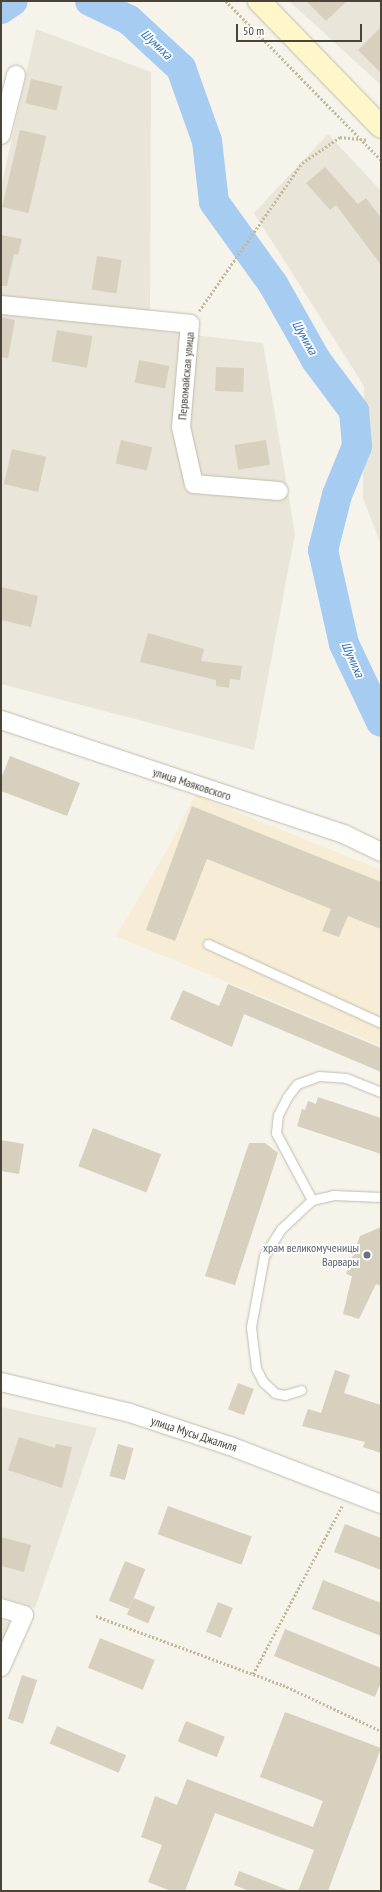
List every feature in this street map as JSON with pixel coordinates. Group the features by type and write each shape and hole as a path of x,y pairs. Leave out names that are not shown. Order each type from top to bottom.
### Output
{"main road":[{"path":"259,1 378,134"}],"street":[{"path":"1,135 16,75"},
{"name":"Первомайская улица","path":"1,305 190,324 182,427 194,484 279,491"},
{"name":"улица Маяковского","path":"1,720 344,834 381,852"},
{"name":"улица Мусы Джалиля","path":"1,1382 130,1413 230,1446 381,1504"},
{"path":"1,1608 24,1615 1,1667"}],"lane":[{"path":"208,944 381,1023"},
{"path":"312,1200 276,1133 278,1115 287,1097 297,1084 319,1076 346,1078 381,1092"},
{"path":"301,1390 285,1395 275,1393 263,1382 256,1368 251,1327 264,1256 281,1229 312,1200 333,1195 381,1198"}],"path":[{"path":"226,1 381,160"},
{"path":"190,324 222,282 259,222 302,163 340,137 362,139 378,134"},
{"path":"253,1674 349,1492"},
{"path":"96,1616 253,1674 381,1731"}],"shaded area":[{"path":"289,1 381,1 381,85"},
{"path":"36,29 151,72 150,315 1,296 1,188"},
{"path":"328,134 381,191 381,545 363,498 364,386 254,213"},
{"path":"1,312 263,343 295,534 254,750 1,684"},
{"path":"195,795 381,870 381,1046 116,936 169,847"},
{"path":"1,1407 97,1428 35,1608 1,1597"},
{"path":"1,1620 14,1624 1,1654"}],"building":[{"path":"306,1 347,1 326,21"},
{"path":"381,27 381,73 358,50"},
{"path":"31,79 62,86 57,111 25,103"},
{"path":"20,130 46,136 29,213 2,207"},
{"path":"325,167 358,204 366,198 381,218 381,265 336,205 330,210 306,183"},
{"path":"1,235 22,239 18,255 14,254 7,286 1,286"},
{"path":"97,256 122,260 116,293 92,290"},
{"path":"1,317 15,320 8,358 1,357"},
{"path":"57,330 92,336 87,368 51,362"},
{"path":"139,360 169,366 165,388 135,383"},
{"path":"216,367 244,368 243,392 215,391"},
{"path":"121,440 152,447 147,471 116,463"},
{"path":"266,440 270,465 238,470 234,445"},
{"path":"12,449 46,457 38,492 4,484"},
{"path":"1,587 38,596 31,627 1,620"},
{"path":"148,633 204,649 201,661 242,666 240,680 230,679 229,688 216,686 216,680 140,662"},
{"path":"10,756 80,783 67,816 1,791 1,779"},
{"path":"192,806 381,882 381,929 348,916 339,937 322,931 331,909 207,859 175,941 146,930"},
{"path":"228,984 381,1048 381,1072 244,1014 232,1047 170,1019 183,990 219,1006"},
{"path":"318,1097 381,1118 381,1154 297,1126 302,1109 305,1110 308,1101 316,1104"},
{"path":"93,1128 161,1154 146,1192 78,1166"},
{"path":"1,1140 24,1144 19,1174 1,1171"},
{"path":"249,1143 265,1143 278,1153 235,1285 205,1276"},
{"name":"храм великомученицы Варвары","path":"381,1227 381,1286 376,1284 359,1319 343,1314 352,1276 346,1274 360,1236"},
{"path":"335,1370 350,1375 344,1393 381,1405 381,1453 363,1447 365,1442 302,1426 308,1409 321,1413"},
{"path":"238,1383 254,1389 244,1415 228,1409"},
{"path":"19,1437 55,1448 56,1444 72,1447 62,1488 8,1470"},
{"path":"118,1444 133,1448 125,1480 109,1476"},
{"path":"168,1506 252,1536 241,1565 158,1534"},
{"path":"345,1524 381,1538 381,1570 334,1552"},
{"path":"1,1537 31,1545 24,1572 1,1566"},
{"path":"125,1561 145,1569 129,1609 109,1601"},
{"path":"323,1580 381,1603 381,1636 312,1609"},
{"path":"134,1598 155,1607 148,1624 127,1615"},
{"path":"218,1602 233,1608 221,1638 206,1632"},
{"path":"285,1629 381,1668 381,1682 375,1697 274,1656"},
{"path":"100,1638 155,1660 143,1690 88,1668"},
{"path":"22,1675 37,1680 23,1724 8,1719"},
{"path":"285,1712 381,1748 328,1891 298,1891 314,1850 215,1813 185,1891 171,1891 148,1882 162,1845 141,1837 155,1796 177,1805 187,1779 313,1827 323,1801 260,1777"},
{"path":"186,1721 225,1737 217,1757 178,1741"},
{"path":"57,1726 126,1755 119,1773 50,1743"},
{"path":"239,1871 288,1891 249,1891 234,1885"}],"waterway":[{"name":"Шумиха","path":"1,9 13,1"},
{"name":"Шумиха","path":"90,1 129,20 181,68 207,141 214,202 273,284 316,360 354,411 357,446 337,495 323,550 344,644 381,722"}],"place":[{"name":"храм великомученицы Варвары","path":"367,1255"}]}
